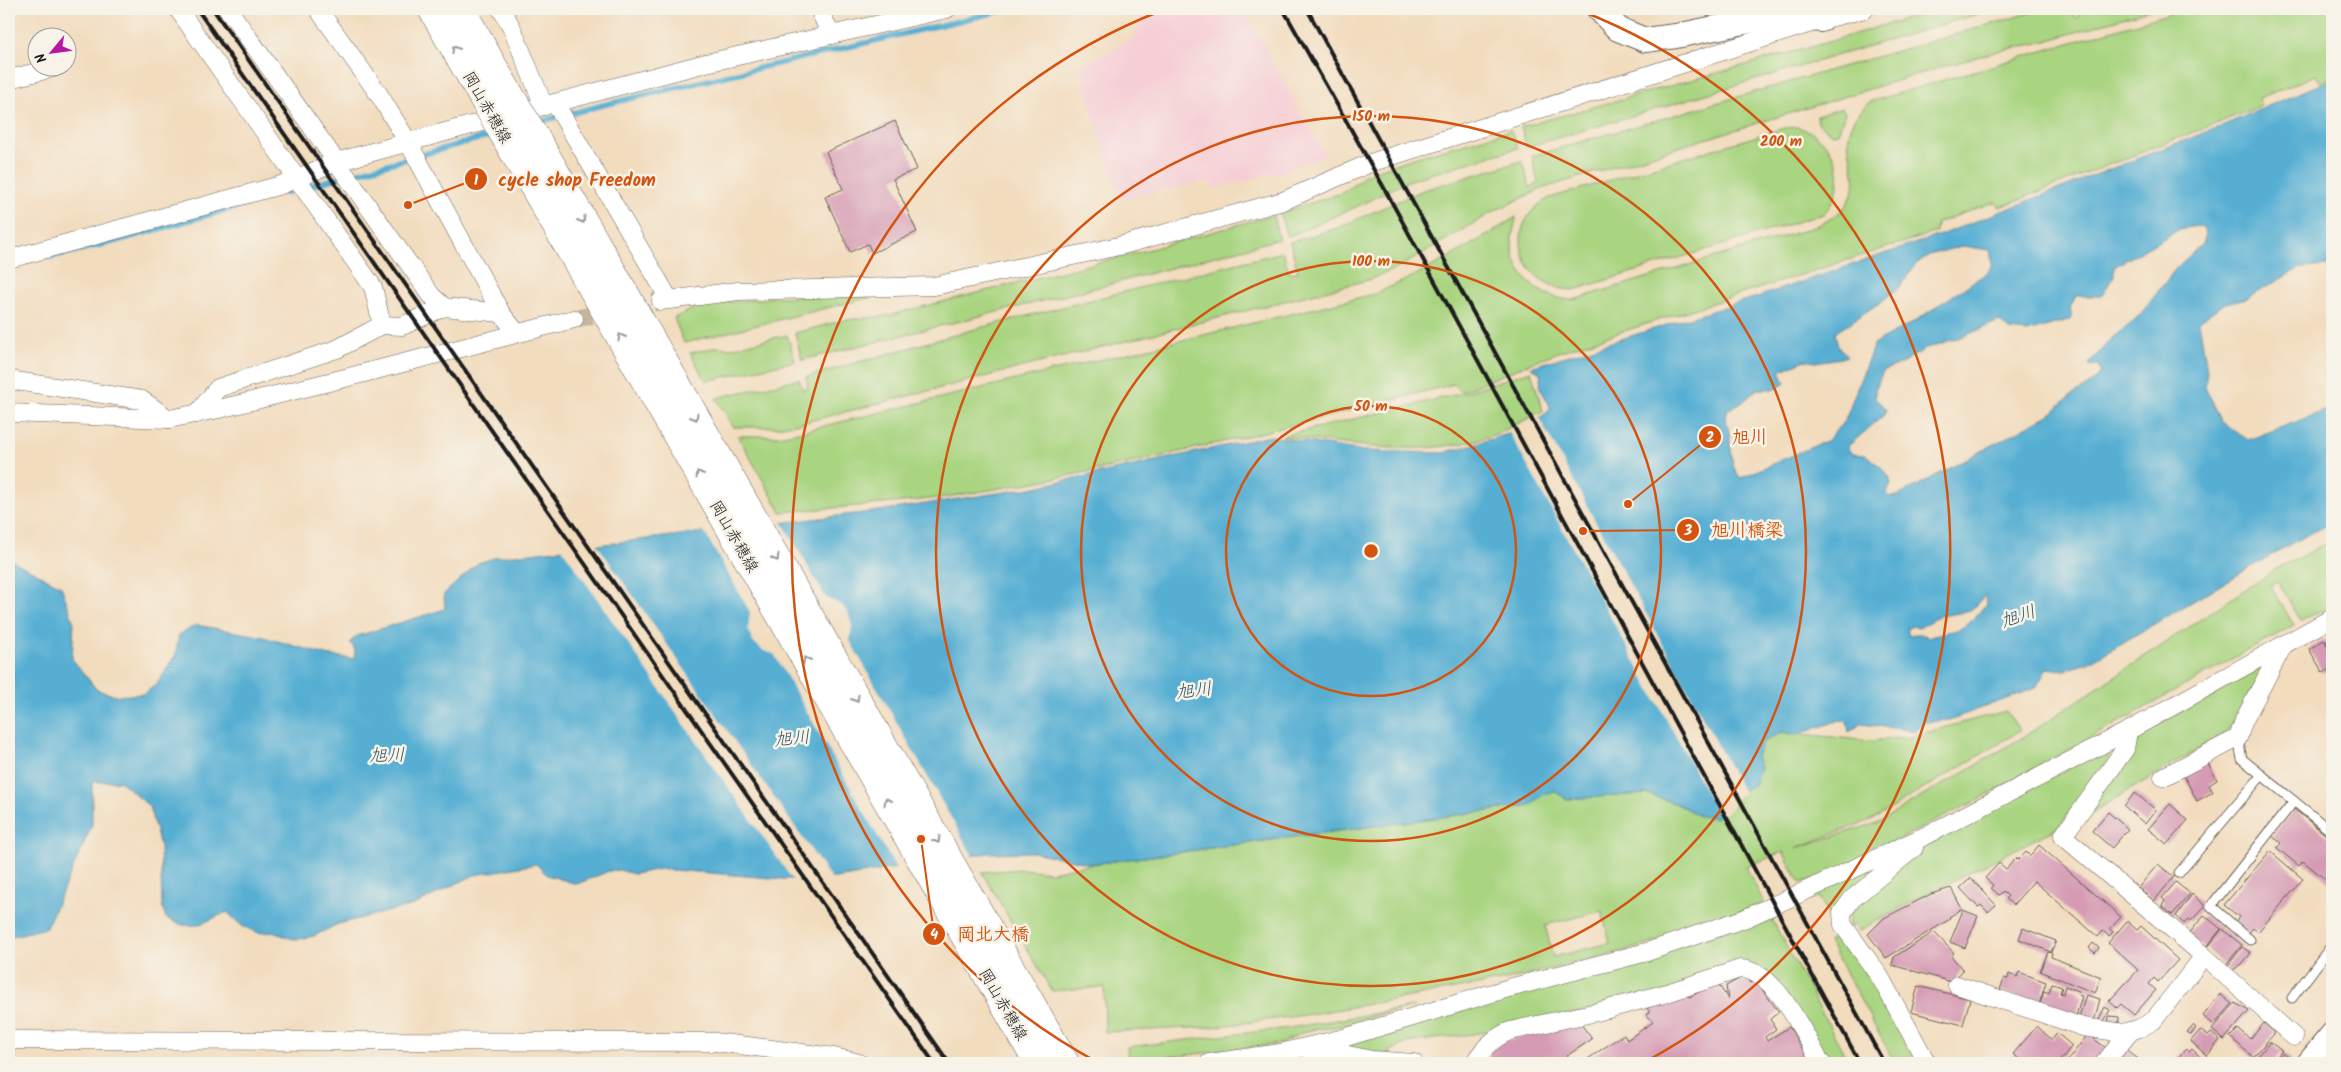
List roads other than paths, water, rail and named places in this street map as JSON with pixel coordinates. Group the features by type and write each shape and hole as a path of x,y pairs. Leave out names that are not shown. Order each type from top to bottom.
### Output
{"main road":[{"name":"岡山赤穂線","path":"432,9 490,84 1030,1025 1065,1063"},
{"name":"岡山赤穂線","path":"461,9 490,84"},
{"name":"岡山赤穂線","path":"1030,1025 1038,1063"}],"street":[{"path":"178,9 373,287 382,324"},
{"path":"228,9 431,295 444,307"},
{"path":"318,9 378,93 414,152 501,313 517,334"},
{"path":"502,9 556,110 665,300 738,291 934,286 1119,246 1283,201 1370,163 1821,20 1865,9"},
{"path":"819,9 831,35"},
{"path":"9,259 281,186 301,185 556,110 706,63 947,9"},
{"path":"1599,9 1618,29 1645,40 1676,36 1759,19 1795,17 1821,20"},
{"path":"9,79 28,74"},
{"path":"197,414 218,388 336,349 382,324 402,326 444,307 501,313"},
{"path":"9,413 169,419 197,414 574,319"},
{"path":"9,380 142,400 169,419"},
{"path":"1280,1060 1340,1039 1509,988 1647,952 1746,918 1925,836 2128,731 2332,618"},
{"path":"2163,777 2238,738 2244,720 2284,644"},
{"path":"2128,731 2125,749 2063,836 2204,956 2294,1037"},
{"path":"1925,836 1910,852 1852,900 1844,908 1842,919 1847,932 1880,977 1927,1063"},
{"path":"1957,985 2083,1027 2112,1032 2132,1031 2154,1021 2204,956"},
{"path":"1474,1063 1486,1046 1498,1036 1510,1031 1650,998 1740,968 1750,969 1762,975 1782,997 1821,1063"},
{"path":"2104,1063 2132,1031"},
{"path":"2309,1063 2332,1035"},
{"path":"9,1040 715,1042 834,1057 859,1063"},
{"path":"1209,1063 1280,1060 1334,1052 1372,1060 1414,1063"}],"lane":[{"path":"2238,738 2242,759 2332,832"},
{"path":"2179,873 2262,775"},
{"path":"2250,940 2211,906 2294,801"},
{"path":"2292,998 2332,945"}],"water":[{"name":"旭川","path":"2332,79 2332,266 2300,268 2247,298 2225,303 2199,321 2207,370 2205,386 2222,422 2248,440 2332,408 2332,522 2285,547 2088,663 2064,670 2047,668 2036,688 1949,720 1925,722 1916,731 1861,724 1849,732 1847,722 1840,720 1796,735 1782,732 1763,742 1756,756 1760,767 1754,785 1733,797 1729,807 1716,818 1700,816 1677,804 1647,794 1567,799 1554,791 1542,795 1531,805 1092,864 1033,852 988,853 836,878 783,879 660,869 634,874 619,870 609,871 577,884 547,875 536,864 474,875 414,905 338,924 314,936 296,940 273,932 259,933 242,926 227,912 203,923 190,926 166,918 162,905 160,846 149,806 120,781 92,782 92,825 46,928 9,937 9,559 61,586 74,623 72,659 97,690 117,696 144,694 157,684 175,656 179,635 196,625 260,636 326,655 354,659 355,650 350,642 357,636 445,609 444,594 478,563 497,557 879,511 1031,488 1270,436 1363,451 1443,453 1512,433 1550,410 1550,406 1540,388 1541,374 1531,367 1760,296 1940,235 2219,127","holes":["2197,226 2204,229 2205,237 2203,243 2177,267 2140,315 2111,339 2089,364 2091,367 2098,364 2101,372 2092,383 2065,400 2054,412 1898,496 1889,497 1887,493 1891,484 1889,476 1882,468 1866,455 1852,454 1847,447 1884,415 1886,409 1875,398 1875,390 1883,371 1902,363 1927,348 1964,336 1999,321 2010,330 2027,332 2072,319 2070,308 2076,296 2101,296 2114,276 2114,267 2180,229","1962,246 1990,250 1992,259 1988,272 1915,321 1874,344 1845,420 1828,440 1740,478 1733,466 1729,432 1725,417 1727,410 1744,401 1757,389 1776,389 1785,383 1780,371 1805,360 1815,362 1847,356 1838,346 1835,333 1902,285 1915,265 1929,255","1985,595 1986,604 1963,627 1930,637 1920,634 1909,636 1907,629 1912,626 1919,628 1939,616 1972,609"]}],"waterway":[{"path":"534,123 1009,9"},
{"path":"284,193 496,134"},
{"path":"50,257 113,242 246,204"}],"tunnel":[{"path":"574,319 661,301"}],"railway":[{"path":"197,9 934,1063"},
{"path":"213,9 949,1063"},
{"path":"1283,9 1383,186 1860,1063"},
{"path":"1307,9 1884,1063"}],"place":[{"name":"cycle shop Freedom","path":"408,205"},
{"name":"旭川","path":"1628,504"},
{"name":"旭川橋梁","path":"1583,531"},
{"name":"岡北大橋","path":"921,839"}]}
